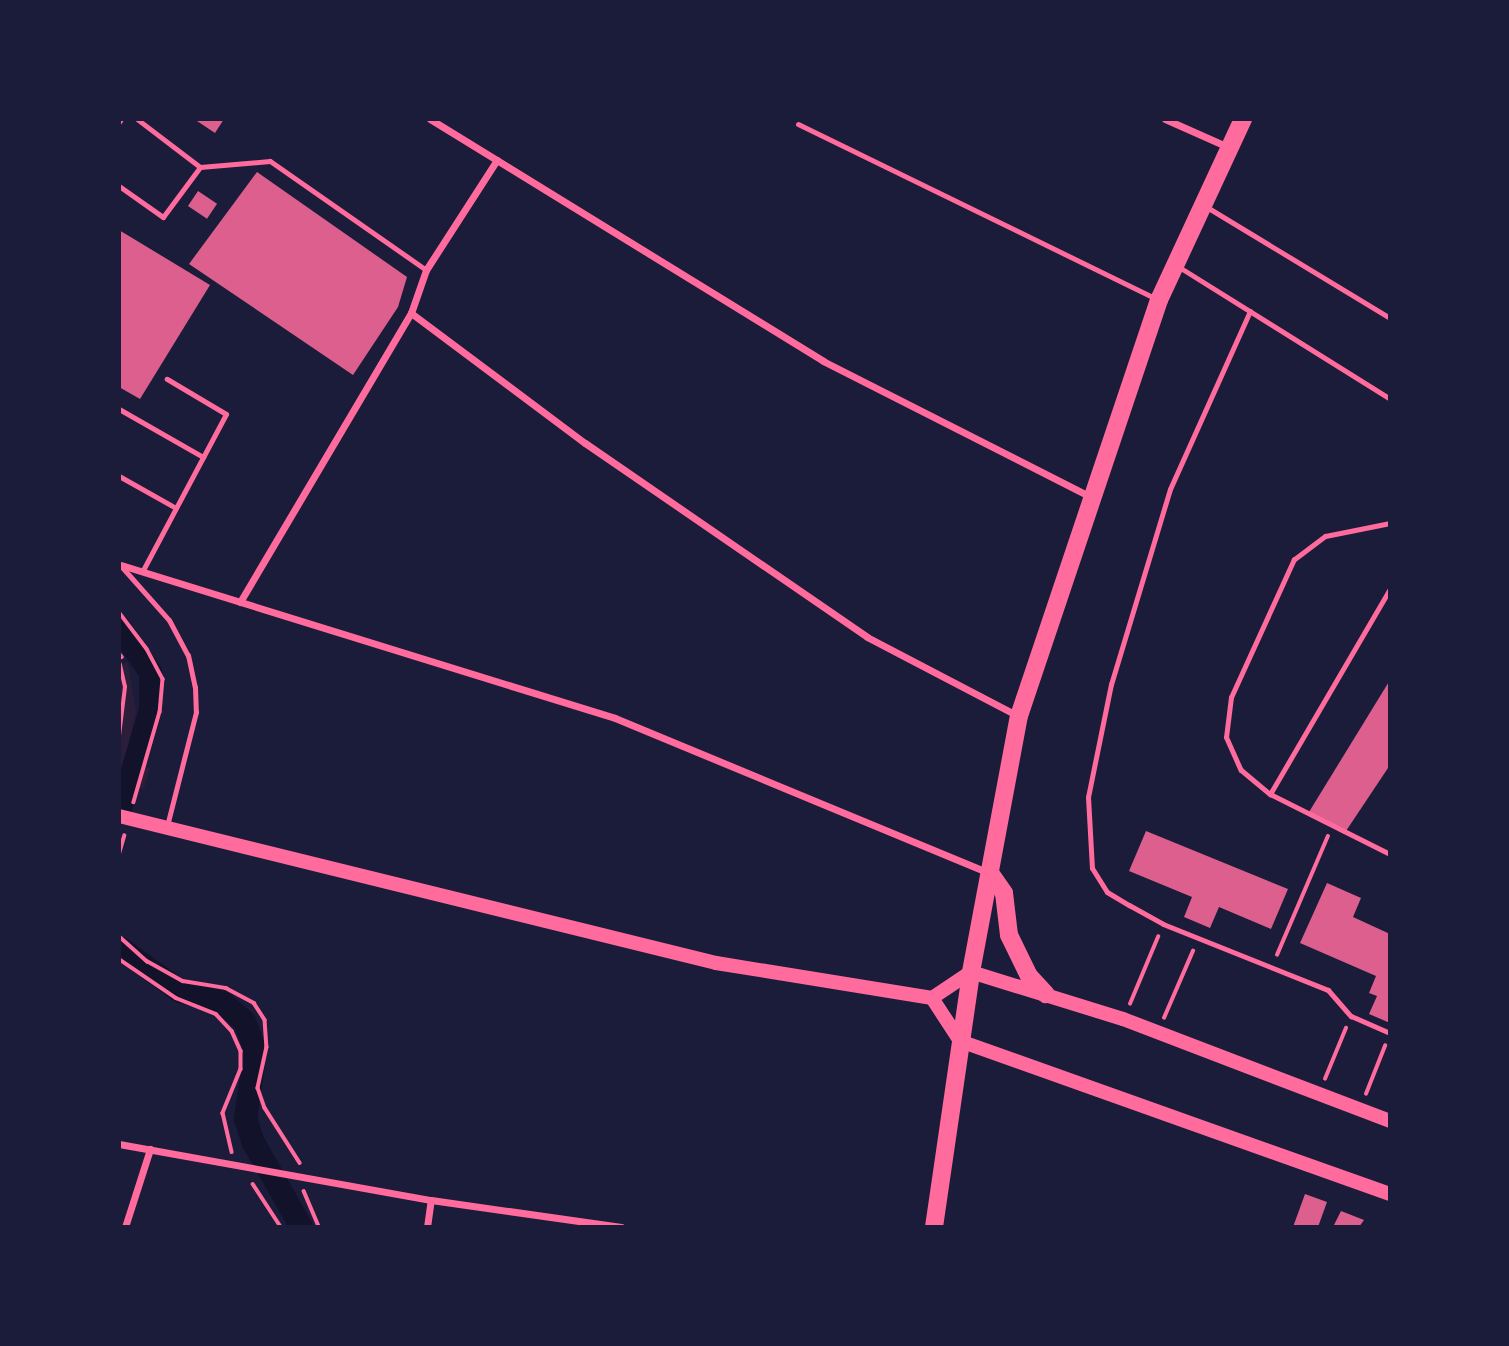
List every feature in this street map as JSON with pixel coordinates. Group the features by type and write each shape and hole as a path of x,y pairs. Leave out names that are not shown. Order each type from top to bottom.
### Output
{"main road":[{"path":"934,1227 971,972 1019,716 1089,496 1158,300 1243,119"},
{"path":"124,817 716,963 932,998 971,972"},
{"path":"990,873 1004,893 1009,934 1029,976 1046,994"},
{"path":"971,972 1123,1019 1390,1121"},
{"path":"932,998 960,1041 1390,1194"}],"street":[{"path":"430,119 823,361 1089,496"},
{"path":"1166,119 1228,147"},
{"path":"240,602 411,313 426,270 497,160"},
{"path":"411,313 585,443 867,637 1019,716"},
{"path":"120,564 615,718 990,873"},
{"path":"119,1144 431,1200 585,1225 621,1227"},
{"path":"125,1227 150,1149"},
{"path":"427,1227 431,1200"}],"lane":[{"path":"137,119 200,167 270,161 426,270"},
{"path":"798,124 1158,300"},
{"path":"119,187 163,217 200,167"},
{"path":"1202,204 1390,318"},
{"path":"1174,265 1390,399"},
{"path":"1250,312 1170,489 1111,684 1088,797 1092,868 1107,892 1163,924 1328,990 1351,1016 1390,1034"},
{"path":"142,572 226,414 167,379"},
{"path":"119,409 203,457"},
{"path":"119,476 176,508"},
{"path":"1390,525 1325,536 1294,559 1231,697 1226,737 1241,770 1270,794 1331,828 1390,854"},
{"path":"120,564 169,620 188,655 195,687 196,712 159,827"},
{"path":"1270,794 1390,589"}],"path":[{"path":"119,612 163,679 160,712 124,817"},
{"path":"119,736 125,687 120,665"},
{"path":"1272,966 1331,828"},
{"path":"1123,1019 1163,924"},
{"path":"119,936 147,961 183,981 226,988 254,1003 265,1020 267,1047 258,1087 265,1108 295,1149 304,1176 304,1196 319,1227"},
{"path":"1158,1032 1198,938"},
{"path":"119,959 176,998 216,1014 232,1031 242,1051 241,1069 223,1113 236,1165 281,1227"},
{"path":"1320,1094 1351,1016"},
{"path":"1359,1110 1390,1034"}],"shaded area":[{"path":"128,662 136,711 125,762 150,768 144,789 119,782 119,665"}],"building":[{"path":"194,119 224,119 215,133"},
{"path":"257,172 407,277 398,307 353,375 189,264"},
{"path":"198,191 217,204 207,219 188,206"},
{"path":"119,230 210,285 140,399 119,387"},
{"path":"1390,680 1390,765 1344,834 1309,812"},
{"path":"1146,831 1288,889 1271,929 1219,907 1210,928 1184,917 1192,897 1129,871"},
{"path":"1327,883 1361,898 1353,917 1390,934 1390,1023 1369,1014 1377,996 1369,993 1376,976 1300,943"},
{"path":"1305,1194 1327,1202 1318,1227 1293,1227"},
{"path":"1341,1211 1364,1220 1359,1227 1333,1227"}],"waterway":[{"path":"119,627 150,672 150,710 119,812"},
{"path":"119,947 180,991 222,1002 244,1021 255,1050 245,1118 253,1142 301,1227"}]}
